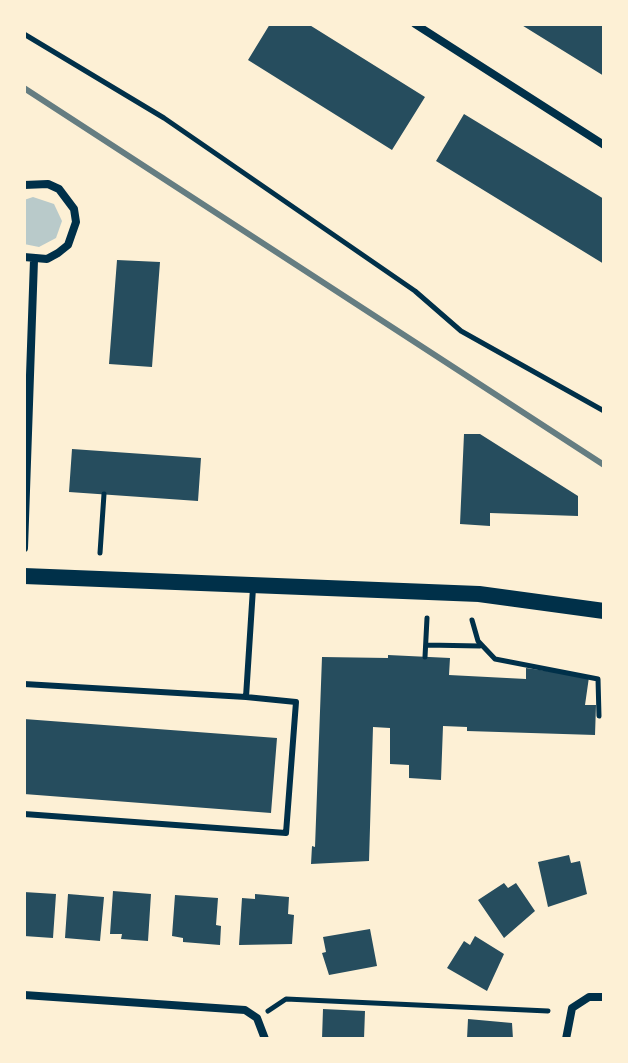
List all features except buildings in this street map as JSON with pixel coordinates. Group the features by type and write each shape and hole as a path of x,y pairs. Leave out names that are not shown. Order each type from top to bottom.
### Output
{"main road":[{"path":"24,576 479,594 604,611"}],"street":[{"path":"415,24 604,145"},
{"path":"24,185 48,184 59,189 74,209 76,222 68,245 58,253 34,260 24,257"},
{"path":"24,548 34,260"},
{"path":"24,995 232,1008 257,1018 265,1039"},
{"path":"566,1039 572,1008 589,997 604,997"}],"lane":[{"path":"246,697 254,585"},
{"path":"24,684 296,702 286,833 24,814"}],"path":[{"path":"24,34 177,127 415,291 461,331 604,411"},
{"path":"100,553 104,494"},
{"path":"425,657 427,618"},
{"path":"472,620 481,646"},
{"path":"426,645 481,646 506,664 595,676 600,682 599,716"},
{"path":"257,1018 286,999 548,1011"}],"shaded area":[{"path":"33,197 54,204 62,221 56,238 39,247 24,244 24,200"}],"railway":[{"path":"24,88 604,465"}]}
